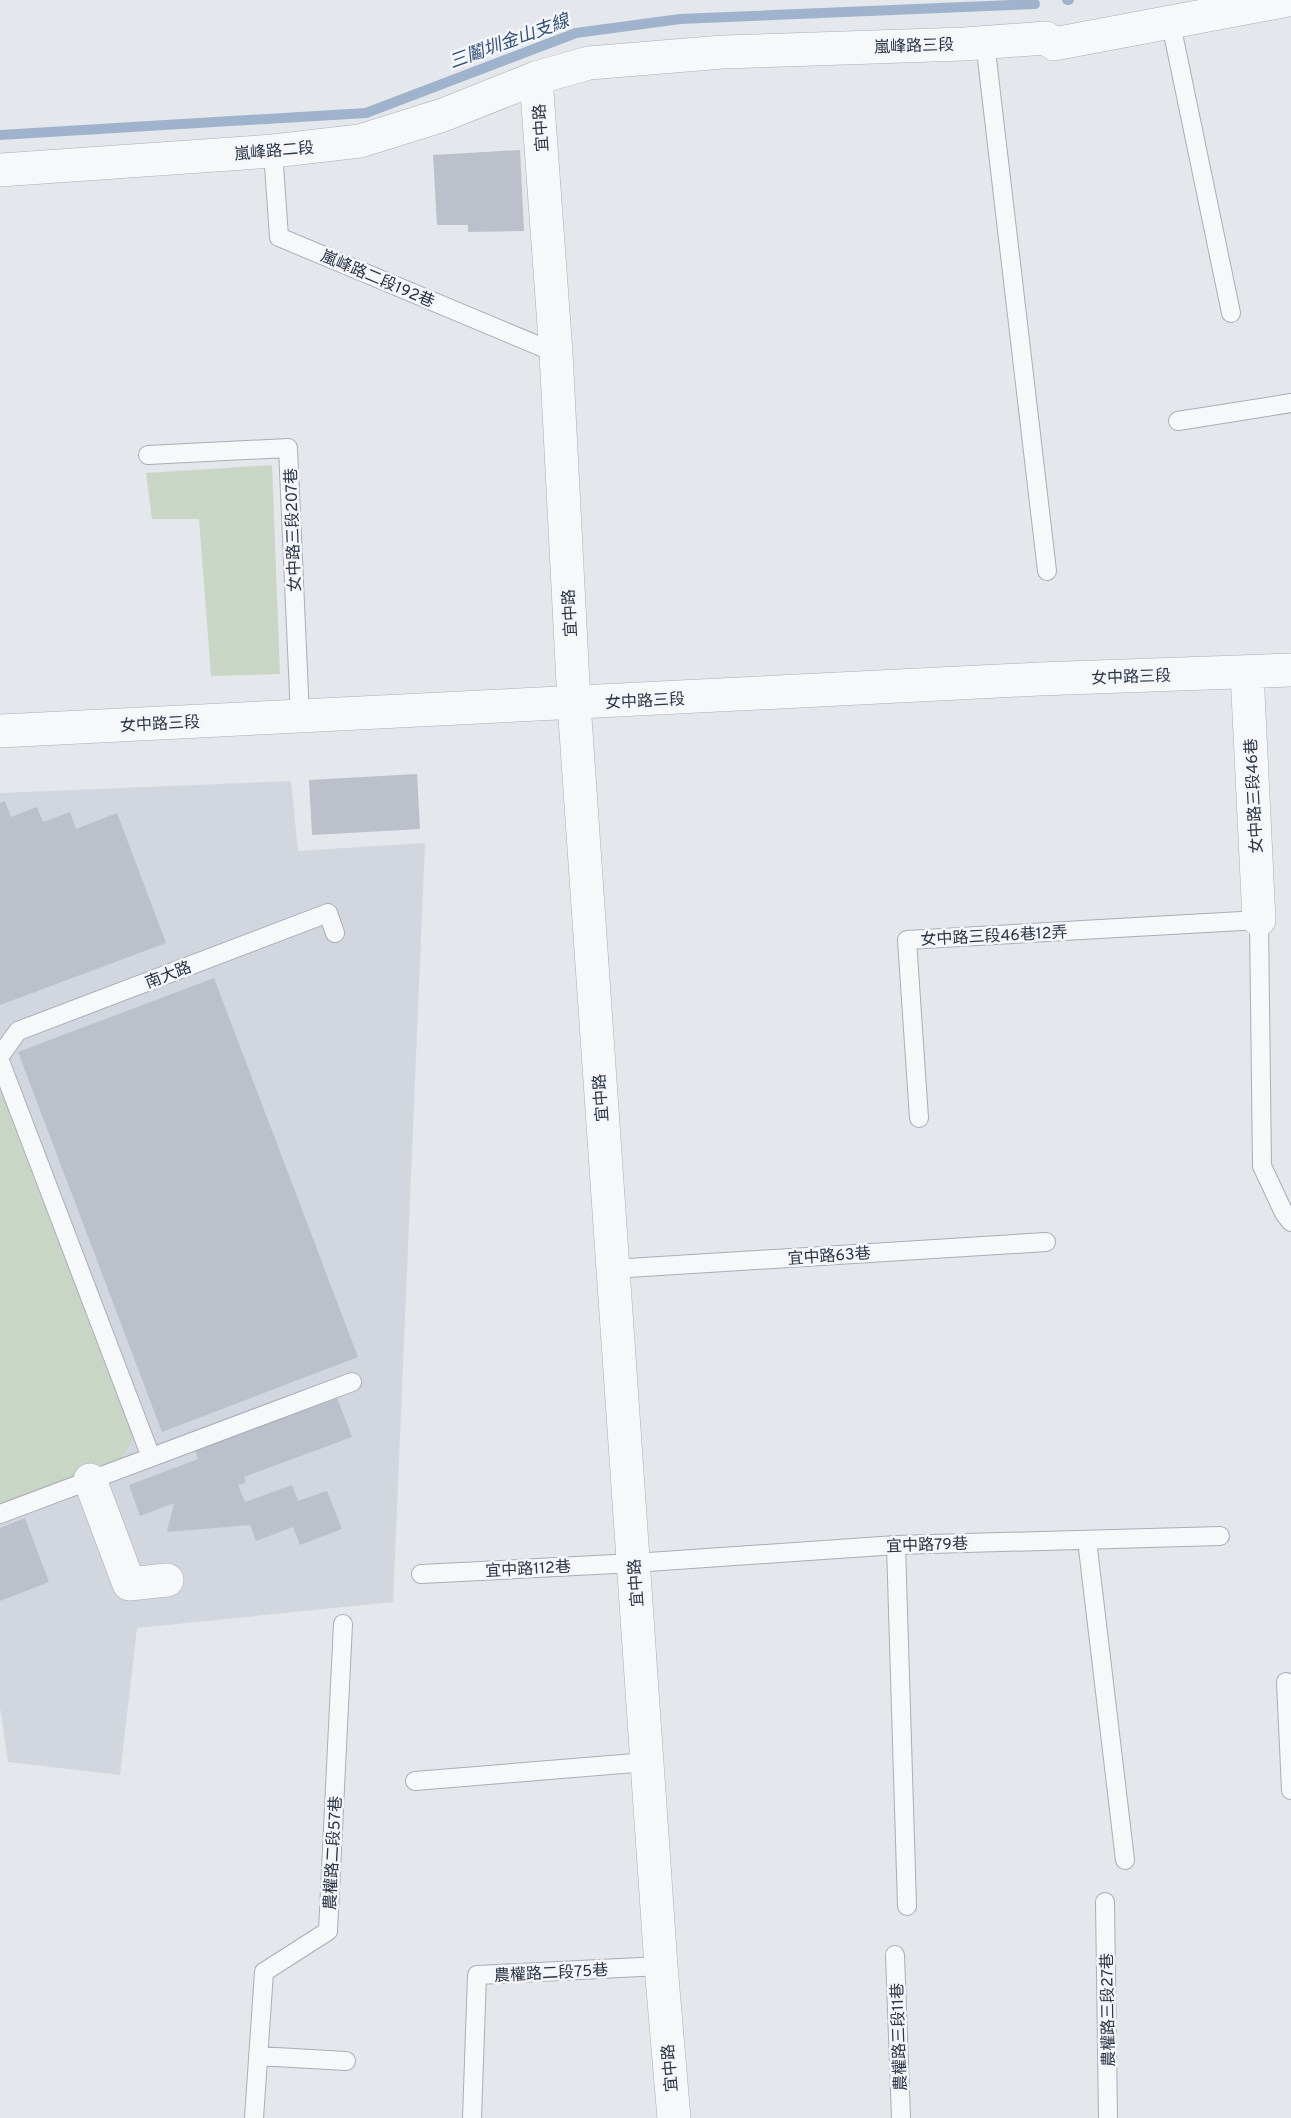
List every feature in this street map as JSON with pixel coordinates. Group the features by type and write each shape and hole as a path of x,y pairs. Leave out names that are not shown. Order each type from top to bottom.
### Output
{"street":[{"name":"嵐峰路三段","path":"536,78 589,63 723,52 1046,38 1054,44 1171,24 1288,0"},
{"name":"嵐峰路二段","path":"0,170 273,151 360,141 443,115 536,78"},
{"name":"宜中路","path":"536,78 556,353 574,703 612,1269 661,1966 674,2118"},
{"name":"女中路三段","path":"0,731 1039,679 1291,670"},
{"name":"女中路三段46巷","path":"1247,672 1259,920"},
{"path":"90,1480 129,1584 167,1580"}],"lane":[{"path":"1171,24 1231,313"},
{"path":"985,42 1047,571"},
{"name":"嵐峰路二段192巷","path":"273,151 279,237 556,353"},
{"path":"1178,421 1291,403"},
{"name":"女中路三段207巷","path":"148,455 288,448 300,716"},
{"name":"南大路","path":"0,1056 18,1031 328,913 335,933"},
{"path":"1259,920 1262,1166 1284,1213 1291,1222"},
{"name":"女中路三段46巷12弄","path":"919,1118 907,940 1259,920"},
{"path":"0,1061 151,1457"},
{"name":"宜中路63巷","path":"612,1269 1046,1242"},
{"path":"0,1514 352,1382"},
{"name":"宜中路79巷","path":"634,1563 896,1545 1220,1536"},
{"path":"1088,1540 1125,1860"},
{"path":"896,1545 907,1906"},
{"name":"宜中路112巷","path":"422,1574 634,1563"},
{"name":"農權路二段57巷","path":"255,2118 264,1972 328,1931 343,1624"},
{"path":"1286,1682 1291,1790"},
{"path":"415,1781 647,1762"},
{"name":"農權路三段27巷","path":"1105,1902 1108,2118"},
{"name":"農權路三段11巷","path":"895,1955 902,2118"},
{"name":"農權路二段75巷","path":"472,2118 477,1976 661,1966"},
{"path":"258,2056 346,2061"}],"shaded area":[{"path":"291,781 298,851 425,843 393,1602 137,1628 120,1775 8,1762 0,1707 0,793"}],"green space":[{"path":"272,465 280,674 211,676 199,519 152,519 146,473"},
{"path":"0,1091 5,1093 135,1436 119,1462 0,1507"}],"building":[{"path":"520,150 524,231 468,232 468,225 437,225 433,155"},
{"path":"417,774 420,829 312,835 309,780"},
{"path":"5,801 11,817 37,807 43,822 70,812 76,829 117,813 166,943 0,1005 0,803"},
{"path":"214,978 358,1357 162,1432 18,1052"},
{"path":"336,1395 352,1437 244,1477 246,1483 238,1485 245,1502 292,1485 298,1501 327,1491 342,1529 300,1545 293,1527 256,1541 250,1525 167,1532 174,1503 140,1516 129,1485 198,1459 194,1448"},
{"path":"25,1518 49,1582 0,1601 0,1528"}],"waterway":[{"name":"三鬮圳金山支線","path":"0,135 366,113 576,33 680,19 1035,4"}]}
